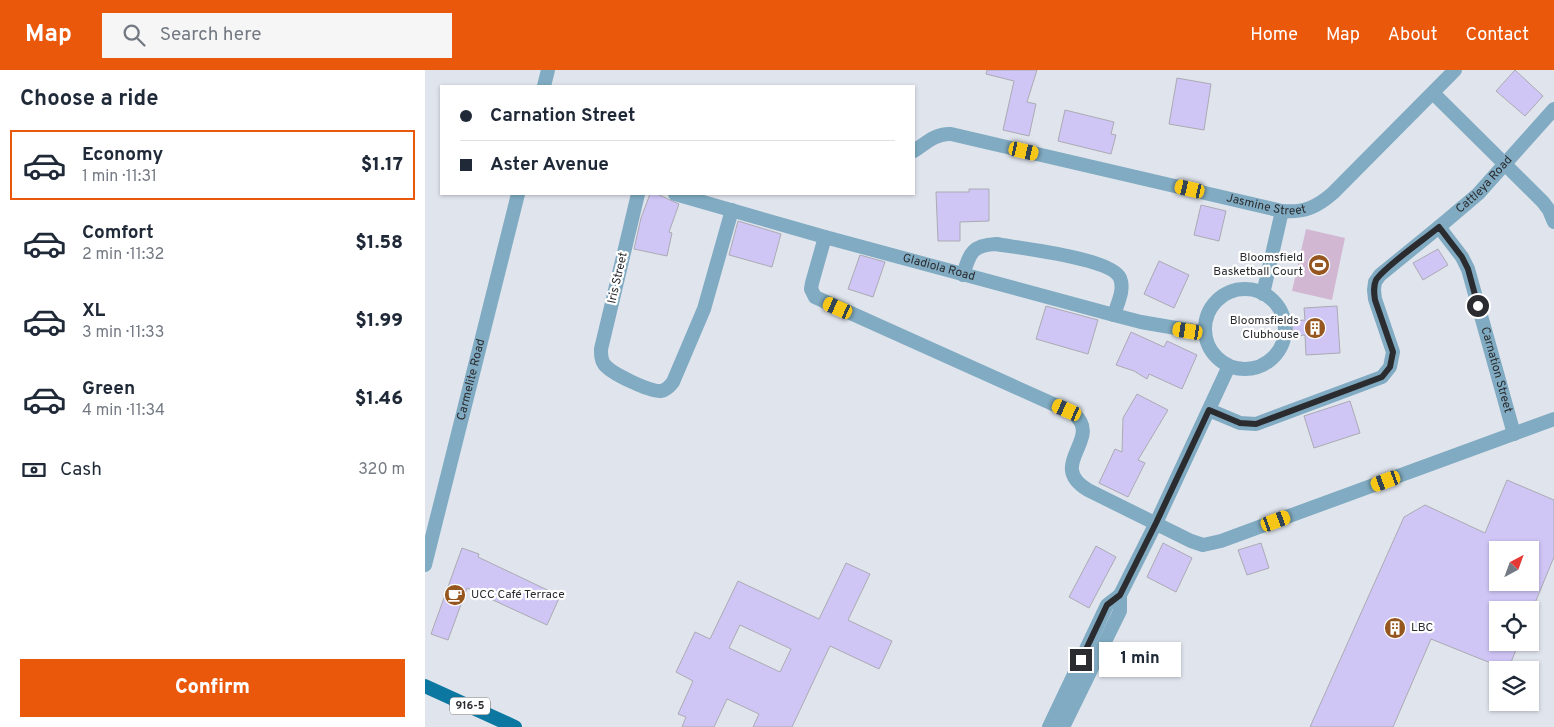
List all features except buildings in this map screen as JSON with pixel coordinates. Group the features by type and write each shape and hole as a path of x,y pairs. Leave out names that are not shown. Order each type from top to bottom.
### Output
{"main road":[{"name":"916-5","path":"425,686 515,727"}],"street":[{"path":"544,85 548,70"},
{"name":"Jasmine Street","path":"915,150 942,133 951,134 1282,211 1295,212 1306,210 1323,202 1455,70"},
{"path":"1433,93 1543,202 1554,222"},
{"name":"Cattleya Road","path":"1209,410 1240,423 1256,424 1382,377 1390,367 1393,352 1375,300 1375,282 1386,270 1478,194 1554,109"},
{"name":"Carmelite Road","path":"425,565 519,195"},
{"name":"Iris Street","path":"638,195 601,349 603,362 611,372 652,390 659,391 670,386 704,309 732,210"},
{"name":"Gladiola Road","path":"679,195 825,237 1114,315 1141,322 1205,332"},
{"path":"1263,294 1282,211"},
{"name":"Carnation Street","path":"1439,227 1462,257 1468,269 1514,434"},
{"path":"825,237 812,283 812,293 815,297 1073,413 1081,421 1083,430 1071,468 1075,480 1088,490 1191,541 1203,545 1554,419"},
{"path":"963,274 970,255 983,244 996,244 1088,260 1104,265 1119,276 1122,283 1121,292 1114,315"},
{"path":"1249,290 1263,294 1276,305 1283,320 1285,328 1282,344 1273,358 1259,367 1244,369 1229,366 1217,358 1205,332 1210,310 1220,298 1233,291 1249,290"},
{"path":"1063,727 1087,662 1101,632 1120,611 1120,595 1156,523 1229,366"},
{"path":"1049,727 1087,662"}],"shaded area":[{"name":"Bloomsfield Basketball Court","path":"1306,229 1345,238 1332,300 1292,291"}],"place":[{"name":"Bloomsfield Basketball Court","path":"1319,265"},
{"name":"Bloomsfields Clubhouse","path":"1315,328"},
{"name":"UCC Café Terrace","path":"455,595"},
{"name":"LBC","path":"1395,628"}],"route":[{"path":"1081,660 1107,605 1120,595 1209,410 1232,421 1248,425 1256,424 1382,377 1390,367 1393,360 1393,352 1375,300 1375,282 1380,275 1439,227 1462,257 1468,269 1478,306"}]}
